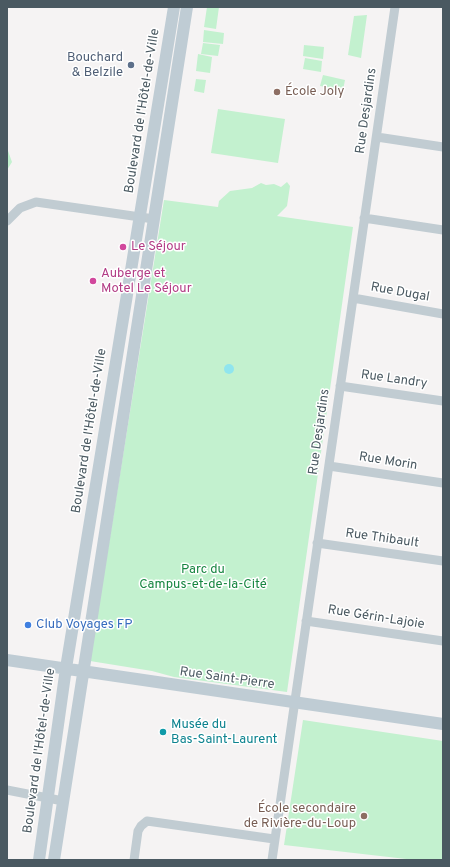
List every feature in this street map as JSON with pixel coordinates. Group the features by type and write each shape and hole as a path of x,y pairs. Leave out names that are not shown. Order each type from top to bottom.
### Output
{"main road":[{"name":"Boulevard de l'Hôtel-de-Ville","path":"39,860 66,668 174,7"},
{"name":"Boulevard de l'Hôtel-de-Ville","path":"54,860 187,7"},
{"name":"Rue Saint-Pierre","path":"7,660 443,724"}],"street":[{"name":"Rue Desjardins","path":"272,860 395,7"},
{"path":"377,137 443,147"},
{"path":"7,221 20,208 36,202 154,219"},
{"path":"364,218 443,230"},
{"name":"Rue Dugal","path":"352,298 443,314"},
{"name":"Rue Landry","path":"340,386 443,401"},
{"name":"Rue Morin","path":"328,466 443,483"},
{"name":"Rue Thibault","path":"317,543 443,561"},
{"name":"Rue Gérin-Lajoie","path":"306,621 443,641"},
{"path":"7,790 64,801"},
{"path":"134,860 138,831 147,821 274,839"}],"green space":[{"path":"207,7 219,7 216,29 204,27"},
{"path":"367,15 361,58 348,55 354,16"},
{"path":"204,30 224,33 223,44 203,42"},
{"path":"203,43 220,45 218,56 201,54"},
{"path":"304,45 324,47 323,59 303,56"},
{"path":"198,54 212,57 210,73 196,71"},
{"path":"305,58 322,61 321,72 303,69"},
{"path":"323,75 345,80 343,90 320,86"},
{"path":"196,79 206,80 204,93 194,91"},
{"path":"218,109 285,119 278,163 211,153"},
{"path":"7,148 12,162 7,170"},
{"name":"Parc du Campus-et-de-la-Cité","path":"287,182 290,186 287,206 277,216 353,227 287,692 174,677 152,671 90,661 164,200 218,207 219,201 230,191 252,188 261,183 266,185 274,184 281,187"},
{"name":"École secondaire de Rivière-du-Loup","path":"303,720 443,741 443,860 415,860 284,845"}],"water":[{"path":"227,364 231,364 233,365 233,373 227,374 224,371 224,367"}],"place":[{"name":"Bouchard & Belzile","path":"131,65"},
{"name":"École Joly","path":"277,92"},
{"name":"Le Séjour","path":"123,247"},
{"name":"Auberge et Motel Le Séjour","path":"93,281"},
{"name":"Club Voyages FP","path":"28,625"},
{"name":"Musée du Bas-Saint-Laurent","path":"163,732"},
{"name":"École secondaire de Rivière-du-Loup","path":"364,816"}]}
